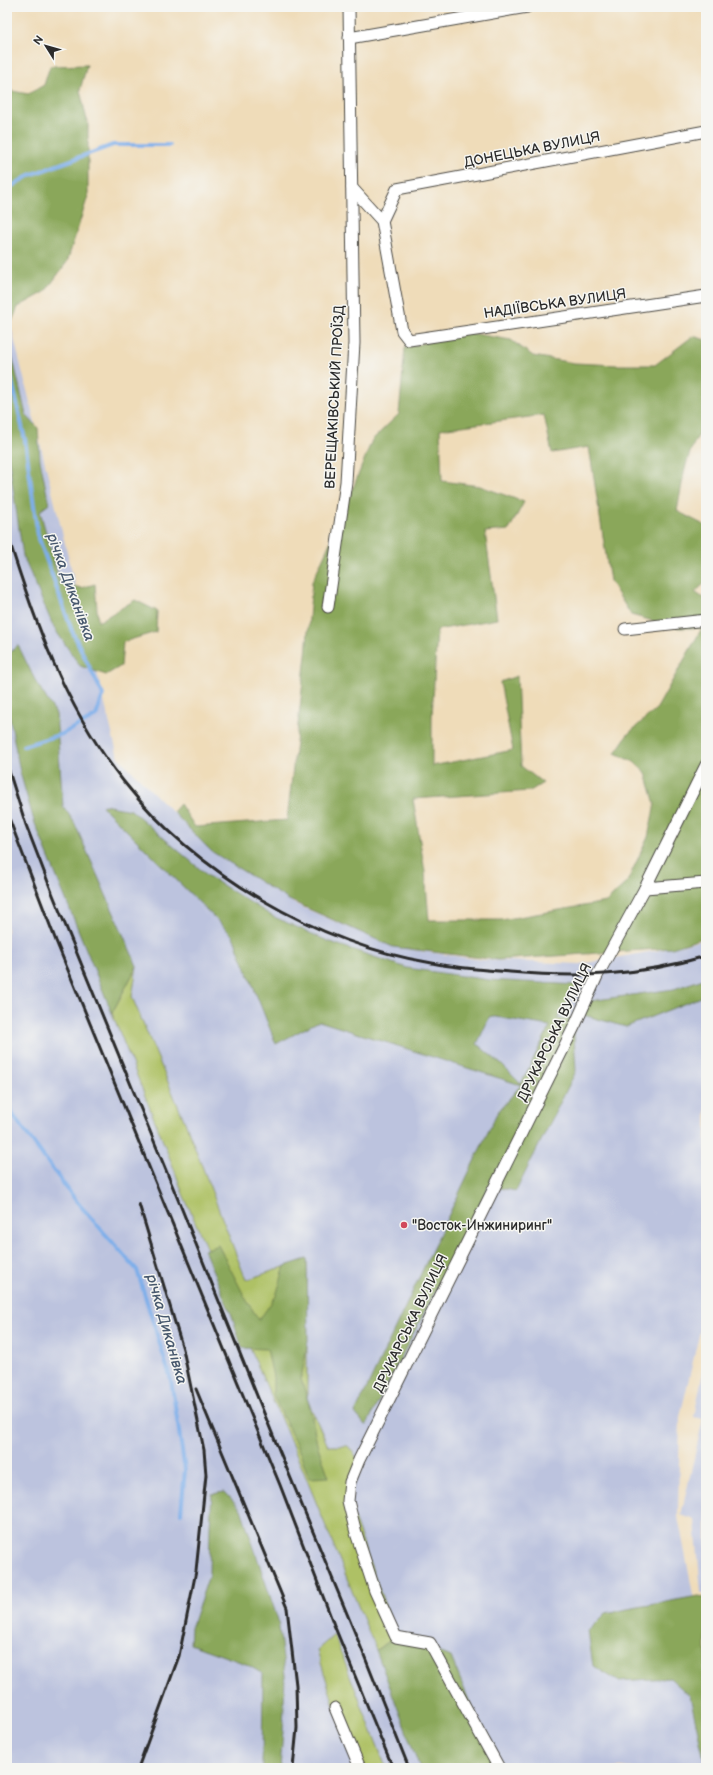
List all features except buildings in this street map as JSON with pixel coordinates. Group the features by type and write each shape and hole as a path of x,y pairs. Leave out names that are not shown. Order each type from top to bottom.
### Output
{"street":[{"name":"ВЕРЕЩАКІВСЬКИЙ ПРОЇЗД","path":"328,607 346,482 354,343 349,7"},
{"path":"349,38 527,7"},
{"name":"ДОНЕЦЬКА ВУЛИЦЯ","path":"382,221 397,189 706,131"},
{"path":"352,188 382,221"},
{"name":"НАДІЇВСЬКА ВУЛИЦЯ","path":"382,221 402,331 409,340 706,296"},
{"path":"625,629 706,620"},
{"name":"ДРУКАРСЬКА ВУЛИЦЯ","path":"499,1768 430,1643 396,1637 375,1591 356,1533 348,1501 350,1482 362,1453 572,1030 597,976 645,888 706,765"},
{"path":"645,888 706,883"},
{"path":"335,1708 360,1768"}],"shaded area":[{"path":"7,310 118,757 211,851 295,904 393,947 482,960 580,964 672,948 706,939 706,1305 680,1417 678,1516 706,1662 706,1768 7,1768"},
{"path":"706,1357 706,1593 701,1593 695,1520 681,1515 703,1419 694,1417"}],"green space":[{"path":"87,65 80,90 88,125 88,196 67,262 45,292 18,307 7,333 7,90 28,94 44,85 50,66"},
{"path":"464,332 511,340 533,356 574,363 655,365 693,336 706,340 706,426 693,444 689,455 683,477 677,511 706,526 706,582 695,592 706,600 706,765 696,786 706,799 706,937 672,948 498,960 393,947 289,900 211,851 173,812 180,804 195,827 287,820 306,655 312,582 340,521 372,440 399,414 405,348","holes":["544,415 552,453 589,447 610,581 631,615 679,628 702,628 657,708 628,734 615,753 634,762 646,773 655,804 648,837 627,882 606,902 501,920 429,920 425,872 413,799 530,791 543,783 521,766 517,676 500,682 513,750 432,766 432,717 437,630 497,619 485,532 509,530 524,502 480,486 442,481 440,429"]},
{"path":"7,334 26,415 38,428 40,460 49,504 40,511 60,583 81,588 95,584 98,622 135,600 157,611 156,632 123,642 121,666 106,675 80,666 54,628 23,556 7,447"},
{"path":"18,645 35,680 56,714 63,806 74,822 137,966 112,1013 34,821 20,772 7,703 7,656"},
{"path":"104,805 131,810 208,876 272,916 330,942 407,968 489,980 577,985 557,1019 573,1018 576,1071 516,1191 489,1186 366,1426 355,1413 497,1113 521,1085 319,1021 276,1044 233,936 102,806","holes":["490,1016 550,1026 521,1084 501,1064 477,1044"]},
{"path":"137,966 132,997 187,1127 246,1280 307,1259 307,1399 328,1446 348,1446 359,1460 348,1501 396,1637 376,1650 303,1470 183,1194 112,1013"},
{"path":"706,978 706,995 626,1027 580,1014 590,1001 674,989"},
{"path":"218,1245 247,1301 259,1320 276,1296 285,1266 307,1259 308,1341 301,1379 310,1407 317,1444 329,1477 309,1478 301,1455 273,1395 273,1377 267,1349 242,1348 232,1316 204,1250"},
{"path":"225,1492 241,1509 278,1620 285,1675 280,1768 262,1768 263,1674 246,1664 190,1644 191,1628 209,1575 212,1494"},
{"path":"698,1596 706,1597 706,1768 690,1696 670,1678 618,1681 593,1666 588,1631 606,1613"},
{"path":"334,1635 386,1768 360,1768 335,1708 317,1650"},
{"path":"396,1637 451,1657 497,1768 420,1768 376,1650"}],"waterway":[{"name":"річка Диканівка","path":"7,189 30,175 113,145 170,145"},
{"name":"річка Диканівка","path":"7,359 25,440 38,536 72,631 103,695 96,716 62,734 23,746"},
{"name":"річка Диканівка","path":"7,1100 13,1115 77,1202 137,1270 171,1380 185,1470 181,1513"}],"railway":[{"path":"7,533 40,631 68,694 103,754 124,782 153,815 186,846 223,874 262,900 345,940 388,954 461,968 535,974 609,974 657,968 706,956"},
{"path":"7,765 26,825 53,895 409,1768"},
{"path":"7,813 56,941 280,1485 334,1625 393,1768"},
{"path":"138,1768 179,1656 196,1571 206,1475 204,1450 183,1349 139,1204"},
{"path":"196,1389 287,1608 296,1685 297,1728 293,1768"}],"place":[{"name":"\"Восток-Инжиниринг\"","path":"404,1225"}]}
